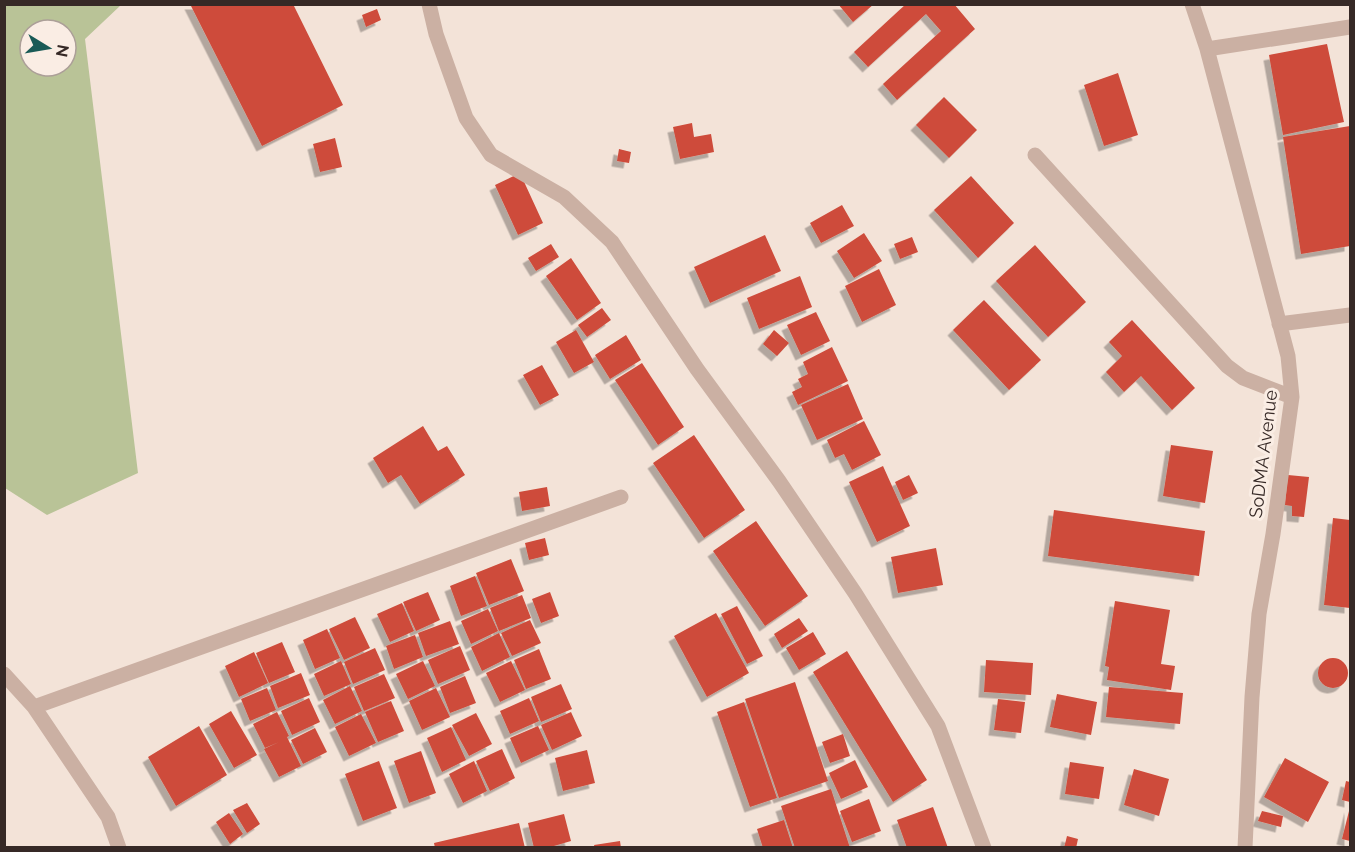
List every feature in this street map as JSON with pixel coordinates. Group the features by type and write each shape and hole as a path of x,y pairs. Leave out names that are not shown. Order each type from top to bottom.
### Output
{"street":[{"path":"429,4 436,33 466,118 491,155 564,197 612,242 697,369 779,481 855,592 938,726 984,848"},
{"name":"SoDMA Avenue","path":"1192,4 1207,49 1288,356 1292,397 1273,534 1259,614 1252,697 1245,848"},
{"path":"1207,49 1350,27"},
{"path":"1035,154 1227,366 1243,378 1292,397"},
{"path":"1279,324 1350,315"},
{"path":"34,707 621,496"},
{"path":"4,674 34,707 108,817 119,848"}],"green space":[{"path":"4,5 121,5 85,39 138,473 47,515 5,488"}],"building":[{"path":"190,4 293,4 343,105 262,146"},
{"path":"838,4 874,4 853,22"},
{"path":"906,4 954,4 975,29 897,100 883,84 941,31 926,14 868,67 854,52"},
{"path":"377,9 381,20 366,27 362,15"},
{"path":"1327,44 1344,122 1283,135 1269,55"},
{"path":"1118,73 1138,135 1104,146 1084,85"},
{"path":"944,97 977,130 949,158 916,125"},
{"path":"692,123 694,137 711,134 714,152 680,159 673,127"},
{"path":"1350,126 1350,246 1301,254 1283,137"},
{"path":"335,138 342,167 320,172 313,144"},
{"path":"619,149 631,152 629,163 617,161"},
{"path":"520,173 543,223 518,235 495,185"},
{"path":"971,176 1014,223 978,258 934,210"},
{"path":"842,205 854,226 821,243 810,223"},
{"path":"864,233 882,261 854,278 837,251"},
{"path":"765,235 781,271 710,303 694,267"},
{"path":"912,237 918,252 900,259 894,244"},
{"path":"551,244 559,257 536,271 528,258"},
{"path":"1035,245 1086,302 1048,337 996,281"},
{"path":"571,258 601,303 577,320 546,276"},
{"path":"879,269 896,305 862,322 845,286"},
{"path":"800,276 812,307 759,329 747,298"},
{"path":"984,300 1041,360 1009,390 953,330"},
{"path":"602,308 611,320 587,337 578,325"},
{"path":"816,312 830,341 801,355 787,325"},
{"path":"1132,320 1195,388 1172,410 1141,376 1124,392 1106,372 1122,356 1109,342"},
{"path":"576,330 594,362 574,373 556,342"},
{"path":"774,330 789,343 777,356 763,344"},
{"path":"626,335 641,360 610,379 595,355"},
{"path":"832,347 848,381 798,405 792,392 802,387 798,379 808,374 803,362"},
{"path":"642,363 684,427 658,445 615,380"},
{"path":"542,365 559,395 540,405 523,375"},
{"path":"848,384 863,419 817,440 801,405"},
{"path":"864,421 881,455 852,470 844,454 835,458 827,440"},
{"path":"423,426 438,451 447,446 465,475 420,504 401,475 388,483 373,458"},
{"path":"694,435 745,510 704,538 653,463"},
{"path":"1171,445 1213,451 1205,503 1163,496"},
{"path":"883,466 910,526 877,542 849,482"},
{"path":"909,475 918,493 903,500 895,482"},
{"path":"1288,475 1309,477 1304,517 1292,516 1292,506 1285,505"},
{"path":"547,487 550,506 522,511 519,492"},
{"path":"1054,510 1205,531 1199,576 1048,556"},
{"path":"1333,518 1350,520 1350,608 1324,605"},
{"path":"756,521 808,596 765,626 713,551"},
{"path":"545,538 549,555 529,560 525,543"},
{"path":"936,548 943,585 898,593 891,557"},
{"path":"511,559 524,591 489,605 476,573"},
{"path":"475,576 487,606 461,616 450,586"},
{"path":"428,592 440,620 416,631 403,602"},
{"path":"550,592 559,616 541,623 532,599"},
{"path":"522,595 531,618 499,631 490,608"},
{"path":"1115,601 1170,610 1161,664 1175,666 1171,690 1107,680 1109,667 1105,666"},
{"path":"402,603 414,631 390,642 377,614"},
{"path":"737,606 763,656 747,664 721,614"},
{"path":"488,609 498,631 471,644 461,621"},
{"path":"716,613 749,673 707,697 674,636"},
{"path":"355,617 370,648 344,660 329,629"},
{"path":"799,618 808,631 782,648 774,634"},
{"path":"530,620 541,643 512,656 501,633"},
{"path":"450,621 459,644 426,656 418,633"},
{"path":"327,629 340,658 315,669 303,640"},
{"path":"813,632 826,654 799,670 786,648"},
{"path":"499,633 510,657 482,671 471,647"},
{"path":"415,635 423,657 394,669 386,646"},
{"path":"282,642 295,672 269,683 256,653"},
{"path":"460,646 470,670 438,684 428,660"},
{"path":"375,648 385,670 353,684 344,662"},
{"path":"539,649 551,679 526,689 514,660"},
{"path":"847,651 927,780 893,802 813,672"},
{"path":"254,652 268,683 239,697 225,666"},
{"path":"1333,658 1343,663 1348,673 1343,683 1333,688 1323,683 1318,673 1323,663"},
{"path":"986,660 1033,663 1031,695 984,692"},
{"path":"341,661 351,684 324,696 314,674"},
{"path":"423,661 435,686 408,699 396,674"},
{"path":"511,661 525,690 500,702 486,673"},
{"path":"301,673 310,695 278,708 270,686"},
{"path":"384,674 395,698 364,711 354,687"},
{"path":"465,676 476,703 450,713 440,687"},
{"path":"795,682 828,781 779,798 745,699"},
{"path":"561,684 572,709 541,722 531,697"},
{"path":"350,686 362,711 335,724 323,700"},
{"path":"1109,687 1183,693 1180,724 1106,717"},
{"path":"267,688 276,710 250,721 241,699"},
{"path":"436,688 450,717 422,730 409,701"},
{"path":"1057,694 1097,702 1091,735 1050,727"},
{"path":"309,698 320,722 292,735 281,711"},
{"path":"529,698 539,721 510,734 500,711"},
{"path":"998,699 1025,702 1021,733 994,730"},
{"path":"391,701 404,731 378,742 365,712"},
{"path":"744,702 777,798 750,807 717,712"},
{"path":"231,711 257,755 234,768 209,724"},
{"path":"277,712 301,766 279,777 264,749 279,742 265,748 253,724"},
{"path":"571,712 582,736 552,750 541,725"},
{"path":"476,713 492,744 469,756 452,725"},
{"path":"361,714 376,743 349,756 335,727"},
{"path":"199,726 227,775 176,806 148,757"},
{"path":"538,726 549,750 521,763 510,738"},
{"path":"451,727 466,760 442,772 427,738"},
{"path":"315,728 327,752 303,764 291,740"},
{"path":"843,734 850,756 830,763 822,742"},
{"path":"502,749 515,778 490,791 476,761"},
{"path":"587,750 595,783 563,791 555,758"},
{"path":"421,751 436,793 409,803 394,761"},
{"path":"1285,758 1329,782 1308,822 1264,797"},
{"path":"855,760 868,787 841,799 829,773"},
{"path":"379,761 397,808 363,821 345,774"},
{"path":"474,761 487,791 463,803 449,774"},
{"path":"1070,762 1104,767 1099,799 1065,794"},
{"path":"1134,769 1169,779 1159,816 1124,805"},
{"path":"1346,781 1350,782 1350,802 1342,800"},
{"path":"831,789 850,848 795,848 781,806"},
{"path":"869,799 881,831 852,842 840,811"},
{"path":"247,803 260,824 247,833 233,810"},
{"path":"933,807 948,848 907,848 897,820"},
{"path":"1350,807 1350,841 1342,839"},
{"path":"1262,811 1283,816 1281,827 1258,821"},
{"path":"229,813 243,834 230,844 216,822"},
{"path":"564,814 571,841 547,848 534,848 528,823"},
{"path":"784,820 793,848 763,848 757,829"},
{"path":"519,823 525,848 435,848 434,843"},
{"path":"1067,836 1078,839 1076,848 1064,848"},
{"path":"620,841 621,848 595,848 594,845"}]}
